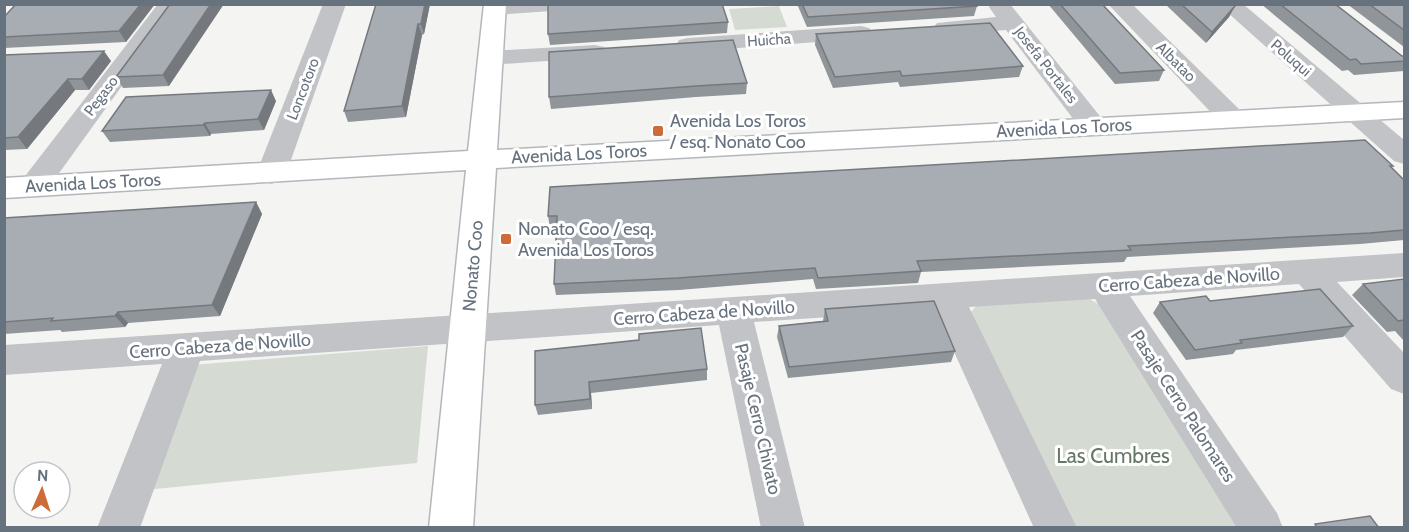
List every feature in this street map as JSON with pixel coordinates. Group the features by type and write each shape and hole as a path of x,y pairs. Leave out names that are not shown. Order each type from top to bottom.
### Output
{"main road":[{"name":"Nonato Coo","path":"452,528 495,6"},
{"name":"Avenida Los Toros","path":"19,188 482,160 1404,110"}],"street":[{"name":"Pegaso","path":"19,188 135,51 170,4"},
{"name":"Loncotoro","path":"271,174 335,4"},
{"path":"495,6 552,4"},
{"name":"Albatao","path":"1119,4 1233,119"},
{"name":"Poluqui","path":"1229,4 1404,155"},
{"path":"917,30 1005,14"},
{"name":"Josefa Portales","path":"1005,14 1093,126"},
{"name":"Huicha","path":"669,46 882,32"},
{"path":"490,58 622,50"},
{"path":"100,52 135,51"},
{"name":"Cerro Cabeza de Novillo","path":"4,360 1404,265"},
{"path":"1308,272 1404,378"},
{"name":"Pasaje Cerro Palomares","path":"1104,285 1262,528"},
{"path":"946,296 1056,528"},
{"name":"Pasaje Cerro Chivato","path":"734,310 783,528"},
{"path":"118,528 187,348"}],"green space":[{"path":"779,6 787,27 735,30 729,9"},
{"name":"Las Cumbres","path":"1088,298 1100,305 1241,527 1071,527 968,316 976,306"},
{"path":"428,346 417,463 145,490 191,365"}],"building":[{"path":"16,4 141,4 119,31 4,37 4,17"},
{"path":"170,4 211,4 163,75 116,77"},
{"path":"376,4 425,4 421,24 418,24 402,106 344,111"},
{"path":"548,4 722,4 728,22 548,34"},
{"path":"802,4 976,4 977,6 808,17"},
{"path":"1060,4 1102,4 1164,70 1120,73"},
{"path":"1181,4 1233,4 1235,6 1212,32"},
{"path":"1280,4 1335,4 1404,56 1404,61 1361,64 1356,59 1350,60"},
{"path":"1369,4 1404,4 1404,30"},
{"path":"990,23 1023,66 902,76 900,71 835,77 816,34"},
{"path":"733,40 747,83 549,97 549,52"},
{"path":"104,51 82,79 68,79 18,137 4,138 4,55"},
{"path":"271,90 258,119 102,131 126,97"},
{"path":"1365,140 1393,166 1390,166 1404,180 1404,230 1128,246 1131,250 917,261 921,271 818,278 815,268 554,284 557,216 548,216 550,187"},
{"path":"256,202 212,305 118,312 115,316 4,322 4,218"},
{"path":"1404,279 1404,320 1398,321 1363,284"},
{"path":"1320,289 1353,326 1240,340 1242,343 1195,350 1160,302 1206,296 1210,301"},
{"path":"934,301 955,351 789,367 779,326 828,321 825,309"},
{"path":"701,328 707,369 589,382 590,399 535,405 535,351 639,340 639,334"},
{"path":"1370,516 1379,528 1317,528 1315,524"}],"place":[{"name":"Avenida Los Toros / esq. Nonato Coo","path":"658,131"},
{"name":"Nonato Coo / esq. Avenida Los Toros","path":"506,239"}]}
